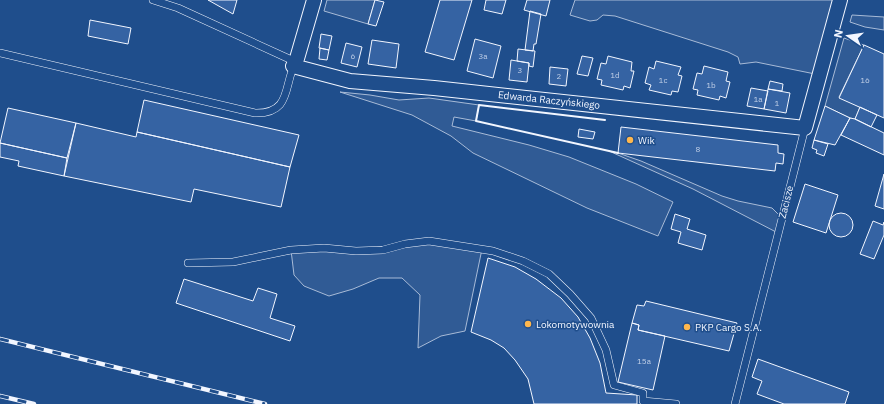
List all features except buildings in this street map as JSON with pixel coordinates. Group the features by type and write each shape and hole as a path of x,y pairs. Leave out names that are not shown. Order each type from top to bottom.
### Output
{"street":[{"path":"294,64 314,0"},
{"name":"Zacisze","path":"805,128 840,0"},
{"name":"Edwarda Raczyńskiego","path":"294,64 350,80 441,88 805,128"}],"lane":[{"path":"0,53 247,111 263,113 271,111 283,100 294,64 178,8 153,0"},
{"name":"Zacisze","path":"735,404 805,128"},
{"path":"188,263 233,262 291,250 324,248 356,251 383,250 405,244 429,241 493,251 523,261 549,274 570,294 591,318 606,350 614,385 642,393 643,401 676,404"}],"shaded area":[{"path":"327,0 375,0 368,24 324,11"},
{"path":"575,0 840,0 820,75 756,62 740,64 738,57 728,52 615,16 603,15 597,20 590,21 570,15"},
{"path":"852,15 884,17 884,30 865,27 850,22"},
{"path":"844,38 864,45 839,97 860,107 855,119 825,106"},
{"path":"340,92 399,100 429,98 479,105 476,121 454,117 452,126 529,145 569,157 636,184 673,202 658,236 587,208 473,153 451,136 412,115"},
{"path":"609,151 641,161 722,196 772,208 779,215 781,224 778,233 693,189"},
{"path":"429,241 482,249 465,331 441,336 418,348 420,295 402,278 379,278 353,289 329,296 304,286 294,275 291,250 356,251"}],"railway":[{"path":"0,339 265,404"},
{"path":"0,396 34,404"}],"wall":[{"path":"605,120 479,105 476,121 618,153"}],"place":[{"name":"Wik","path":"630,140"},
{"name":"Lokomotywownia","path":"528,324"},
{"name":"PKP Cargo S.A.","path":"687,327"}]}
